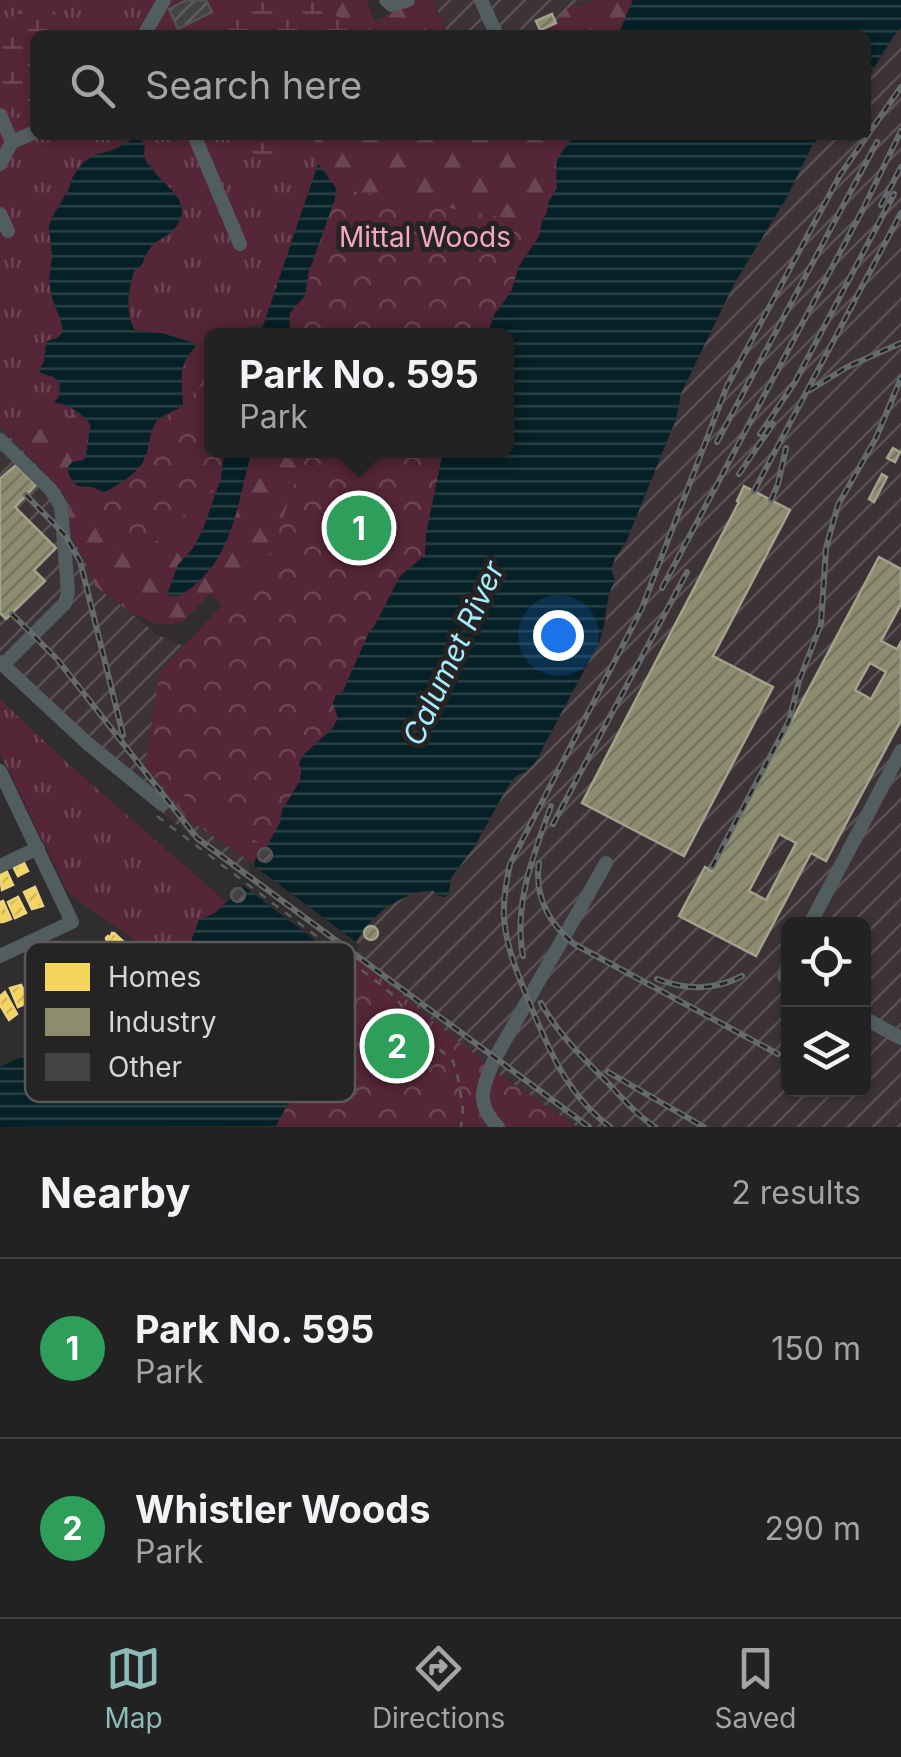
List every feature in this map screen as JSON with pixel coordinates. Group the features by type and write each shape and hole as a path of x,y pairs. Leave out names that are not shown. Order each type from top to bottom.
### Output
{"street":[{"path":"147,30 164,0"},
{"path":"386,0 392,5 408,0"},
{"path":"482,0 495,30"},
{"path":"0,115 12,142"},
{"path":"0,164 12,142 30,134"},
{"path":"196,140 240,244"},
{"path":"0,214 8,232"},
{"path":"0,440 51,490 61,506 68,592 65,603 2,664 87,743 162,804"},
{"path":"814,917 901,752"},
{"path":"0,771 72,922 30,942"},
{"path":"0,866 38,848"},
{"path":"498,1127 483,1104 485,1081 606,863"},
{"path":"0,956 25,944"},
{"path":"871,1022 901,1038"}],"path":[{"path":"215,860 324,942"},
{"path":"355,965 396,998 421,1034 453,1061 462,1110 461,1127"}],"shaded area":[{"path":"433,0 596,0 577,3 558,24 544,30 446,30"},
{"path":"901,28 901,1127 577,1127 497,1073 355,957 355,944 379,910 416,892 434,891 444,897 449,893 451,878 474,847 507,788 536,762 605,627 608,593 615,580 611,570 615,558 626,542 676,419 681,394 734,284 787,197 816,140 871,140 871,73"},
{"path":"0,426 63,492 71,534 95,586 156,634 195,651 186,818 253,863 254,871 247,880 156,808 0,671"}],"green space":[{"path":"241,0 315,0 347,23 350,30 215,30"},
{"path":"248,0 262,30 30,30 30,140 314,140 319,151 266,322 248,328 204,328 204,343 195,347 194,343 162,333 135,330 128,305 134,273 149,247 170,234 182,215 179,198 128,141 93,159 63,197 50,228 51,287 62,333 45,346 41,373 54,377 60,384 55,401 77,412 33,435 10,436 0,426 0,1"},
{"path":"248,0 366,0 375,21 419,0 433,0 446,30 262,30"},
{"path":"596,0 633,0 620,30 544,30 558,24 569,8"},
{"path":"49,6 64,30 30,30 30,112 14,114 0,93 0,25 19,12"},
{"path":"231,140 291,140 289,160 264,158"},
{"name":"Mittal Woods","path":"314,140 571,140 556,165 557,188 548,203 539,236 309,328 292,328 322,234 328,174 318,164 319,151"},
{"path":"336,188 552,226 509,328 269,328 305,296"},
{"path":"204,342 204,458 215,458 221,478 202,532 178,565 168,594 228,539 250,458 440,458 266,848 258,852 253,863 186,818 148,766 222,605 210,594 182,622 153,623 130,612 95,586 71,534 63,492 10,436 21,431 33,435 77,412 91,426 87,452 84,460 68,467 145,449 156,421 183,405 183,368"},
{"path":"204,384 204,458 247,458 133,562 68,504"},
{"path":"304,458 464,458 421,573 267,848 144,770 160,672 271,552"},
{"path":"0,699 226,902 215,913 199,920 191,942 137,942 69,894 0,753"},
{"path":"355,957 497,1073 577,1127 269,1127 276,1125 290,1102 355,1102"}],"water":[{"path":"633,0 901,0 901,28 871,72 871,30 620,30"},
{"path":"131,140 143,142 148,164 171,189 181,207 177,226 152,246 133,274 128,297 135,331 162,333 194,343 195,347 183,367 183,405 156,422 140,466 103,492 77,486 70,477 67,468 72,462 84,460 91,426 75,410 54,402 59,397 60,384 39,370 47,341 58,338 63,327 49,280 49,226 83,163 94,155 112,151"},
{"name":"Calumet River","path":"570,140 817,140 734,284 681,393 676,419 626,542 611,569 615,580 599,643 535,762 507,788 474,847 451,878 449,893 445,897 434,891 421,891 390,905 355,944 191,942 199,920 215,913 231,898 243,900 245,893 241,889 254,871 255,860 258,857 265,862 270,858 266,848 300,781 302,756 332,729 338,718 333,703 336,695 343,691 369,632 400,576 425,555 442,458 514,458 514,328 489,328 511,292 519,266 539,236 548,203 557,188 559,156"},
{"path":"318,164 336,188 335,199 308,274 305,296 290,313 289,328 262,328"},
{"path":"223,458 250,458 221,552 188,590 180,595 167,595 178,565 202,532 221,478"},
{"name":"Calumet River","path":"25,1055 25,1102 289,1102 276,1126 0,1127 0,1067"}],"pier":[{"path":"249,862 360,945 355,953 355,942 317,942 239,883 249,869"}],"building: Homes":[{"path":"24,863 28,871 18,876 14,868"},
{"path":"7,872 13,885 2,890 0,875"},
{"path":"35,887 43,906 32,909 24,892"},
{"path":"18,897 26,913 15,918 8,902"},
{"path":"3,901 11,919 0,922 0,902"},
{"path":"114,933 124,942 107,942 106,938"},
{"path":"21,985 25,1004 18,1007 10,988"},
{"path":"5,992 17,1014 9,1020 0,1005 0,996"}],"building: Industry":[{"path":"552,14 556,23 540,30 536,21"},
{"path":"893,448 900,452 895,462 887,458"},
{"path":"16,465 36,485 15,507 56,548 34,570 45,581 6,619 0,613 0,479"},
{"path":"882,474 887,477 874,502 869,499"},
{"path":"744,486 790,510 713,656 773,687 684,856 582,803"},
{"path":"879,557 901,569 901,604 881,641 897,649 901,642 901,720 826,861 811,853 756,956 679,916 705,867 712,871","holes":["870,663 886,672 871,699 855,690","779,834 796,843 766,900 749,891"]},
{"path":"371,926 378,933 371,940 364,933"}],"building: Other":[{"path":"187,0 206,0 212,12 178,29 169,9"},
{"path":"265,848 272,855 265,862 258,855"},
{"path":"238,888 245,895 238,902 231,895"}],"railway":[{"path":"871,130 901,87"},
{"path":"662,588 901,131"},
{"path":"610,1127 581,1100 560,1069 520,979 504,918 510,864 642,608 727,386 840,175 864,140"},
{"path":"717,442 877,142"},
{"path":"881,205 901,167"},
{"path":"760,434 795,382 894,194"},
{"path":"849,311 901,213"},
{"path":"754,491 854,302"},
{"path":"810,390 847,367 901,343"},
{"path":"712,867 789,721 799,681 821,624 826,548 838,505 876,438 901,378"},
{"path":"739,474 773,424"},
{"path":"771,500 786,448"},
{"path":"26,495 64,534 80,561 123,735"},
{"path":"553,824 687,572"},
{"path":"12,614 57,659 197,838 338,942"},
{"path":"523,956 523,898 551,806"},
{"path":"539,863 539,887 545,908 574,944 778,1054"},
{"path":"355,954 589,1127"},
{"path":"657,979 700,987 742,976"},
{"path":"541,1003 580,1055 655,1127"},
{"path":"608,1072 704,1127"}],"place":[{"name":"Park No. 595","path":"359,528"},
{"name":"Whistler Woods","path":"397,1046"}]}
